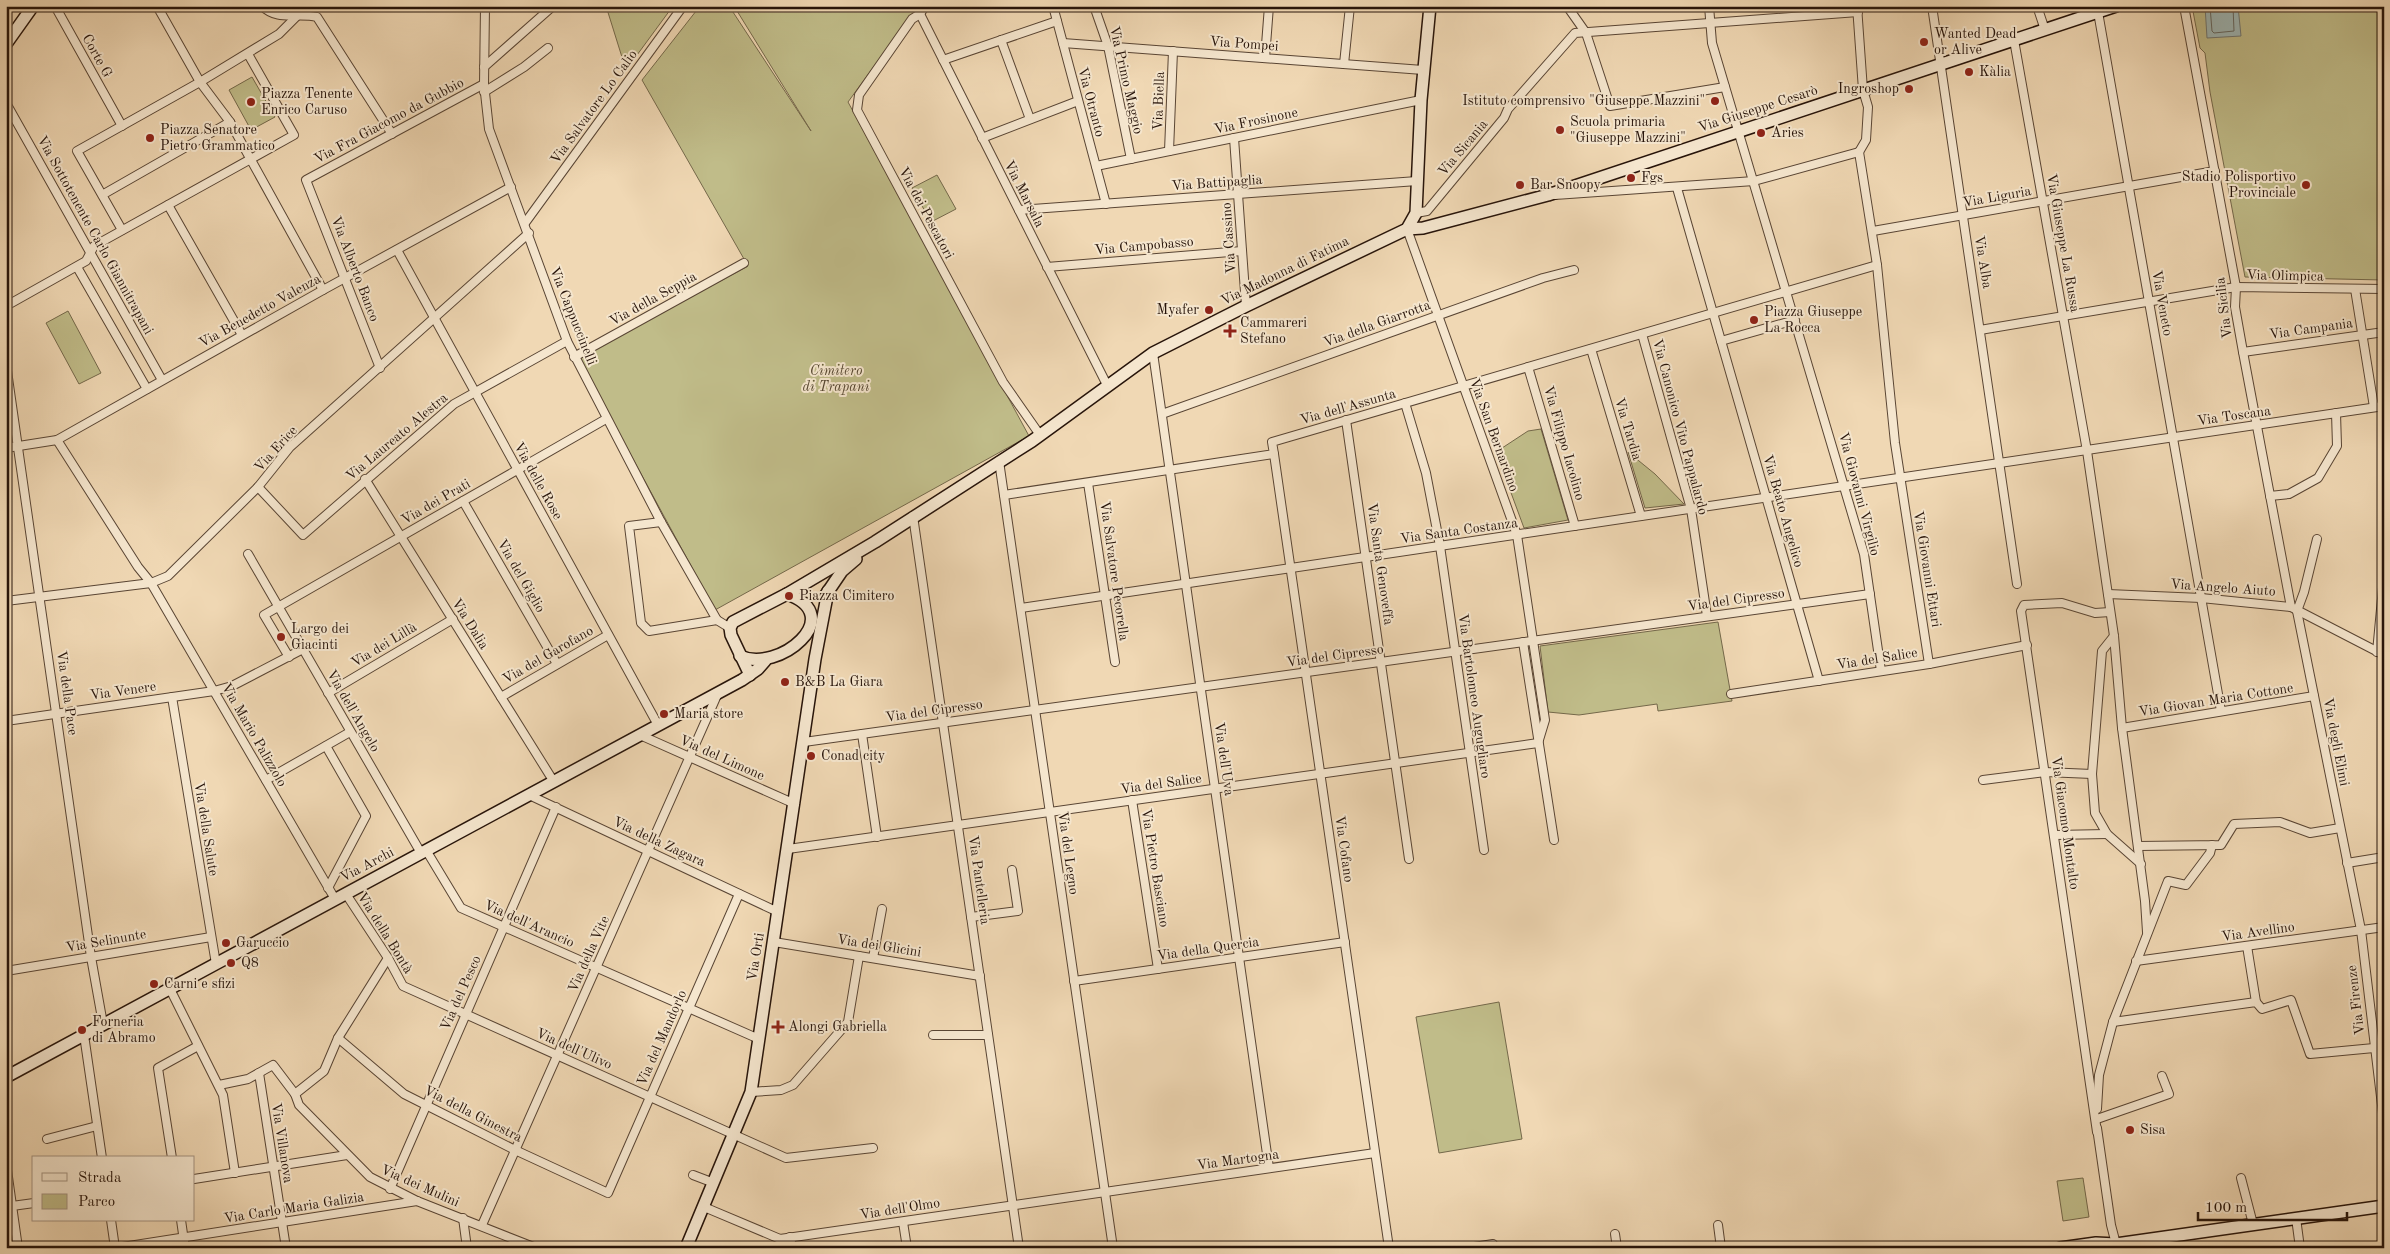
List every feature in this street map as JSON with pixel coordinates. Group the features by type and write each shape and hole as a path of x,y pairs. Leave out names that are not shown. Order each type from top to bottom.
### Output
{"street":[{"path":"6,44 34,6"},
{"name":"Corte G","path":"55,6 120,122"},
{"path":"157,6 200,82 230,122 323,290"},
{"path":"262,6 271,14 317,17 392,134"},
{"path":"122,230 77,151 120,122 200,82 248,54 279,34 307,6"},
{"name":"Via Cappuccinelli","path":"485,6 484,88 489,129 567,341 661,522 712,611 714,620"},
{"path":"484,67 553,6"},
{"name":"Via Salvatore Lo Calio","path":"525,223 683,6"},
{"name":"Via dei Pescatori","path":"925,6 920,14 912,19 859,94 857,110 1003,382 1040,435"},
{"name":"Via Otranto","path":"1053,6 1106,204"},
{"name":"Via Primo Maggio","path":"1094,6 1108,46 1131,159"},
{"path":"1265,58 1269,6"},
{"path":"1344,64 1350,6"},
{"path":"1407,229 1416,213 1423,70 1430,6"},
{"path":"1567,6 1586,33 1610,106 1725,87"},
{"path":"1709,6 1712,43 1788,289 1877,265"},
{"name":"Via Alba","path":"1932,6 2017,584"},
{"path":"2037,6 2045,30"},
{"name":"Via Giuseppe Cesarò","path":"1407,229 1423,228 1548,195 2116,6"},
{"name":"Via Sicilia","path":"2184,6 2236,287 2235,306 2256,425 2294,609"},
{"path":"1548,195 1677,188 1754,181 1859,152 1866,140 1868,107 1863,90 1857,9 1586,33"},
{"name":"Via Veneto","path":"2098,12 2221,712"},
{"name":"Via Marsala","path":"920,14 1107,385"},
{"path":"943,60 1057,21"},
{"name":"Via Sicania","path":"1416,213 1427,211 1504,118 1508,109 1575,33 1586,33"},
{"path":"1001,40 1030,119"},
{"name":"Via Giuseppe La Russa","path":"2014,40 2087,451 2114,636 2122,728 2141,864 2147,932"},
{"name":"Via Pompei","path":"1063,43 1423,70"},
{"name":"Via Fra Giacomo da Gubbio","path":"306,180 524,67 548,48"},
{"name":"Via Biella","path":"1169,151 1173,51"},
{"path":"6,306 86,261 94,246 294,135 248,54"},
{"name":"Via Frosinone","path":"1096,166 1421,100"},
{"path":"982,138 1078,101"},
{"name":"Via Sottotenente Carlo Giannitrapani","path":"6,103 162,380"},
{"path":"102,195 230,122"},
{"name":"Via Cassino","path":"1234,138 1246,306"},
{"name":"Via Giovanni Ettari","path":"1859,152 1873,232 1895,443 1929,664"},
{"name":"Via Liguria","path":"1873,232 2215,171"},
{"name":"Via Alberto Banco","path":"306,180 380,368"},
{"name":"Via Battipaglia","path":"1019,210 1417,181"},
{"name":"Via Benedetto Valenza","path":"6,448 57,440 242,335 511,187"},
{"path":"1677,188 1712,310"},
{"path":"168,205 242,335"},
{"name":"Via Madonna di Fatima","path":"875,542 1040,435 1153,353 1407,229"},
{"name":"Via San Bernardino","path":"1407,229 1517,535 1545,720 1538,743"},
{"name":"Via Erice","path":"6,601 151,583 168,576 258,487 290,448 529,234"},
{"name":"Via delle Rose","path":"397,250 658,725"},
{"name":"Via Campobasso","path":"1047,267 1242,251"},
{"name":"Via della Seppia","path":"574,357 744,263"},
{"path":"77,267 147,389"},
{"name":"Via della Giarrotta","path":"1162,414 1543,278 1574,270"},
{"name":"Via Olimpica","path":"1980,330 2236,287 2384,289"},
{"name":"Via dell'Assunta","path":"1274,454 1272,442 1704,316 1712,310 1788,289"},
{"name":"Via Giovanni Virgilio","path":"1788,289 1796,323 1864,554 1881,671"},
{"path":"2356,289 2374,408"},
{"name":"Via Beato Angelico","path":"1712,310 1820,681"},
{"path":"1722,345 1796,323"},
{"name":"Via Campania","path":"2243,352 2384,332"},
{"name":"Via Canonico Vito Pappalardo","path":"1642,334 1691,509 1707,616"},
{"name":"Via Laureato Alestra","path":"258,487 303,535 365,479 454,404 567,341"},
{"name":"Via Tardia","path":"1590,349 1641,516"},
{"name":"Via dell'Uva","path":"1153,353 1269,1168"},
{"name":"Via della Pace","path":"6,364 58,714 91,956 104,1024"},
{"name":"Via Filippo Iacolino","path":"1528,367 1575,526"},
{"name":"Via Bartolomeo Augugliaro","path":"1405,404 1426,473 1440,546 1484,850"},
{"name":"Via Toscana","path":"2000,464 2384,406"},
{"path":"2270,496 2289,494 2318,478 2337,446 2336,413"},
{"name":"Via dei Prati","path":"278,607 606,419"},
{"name":"Via Santa Genoveffa","path":"1346,420 1409,859"},
{"name":"Via Mario Palizzolo","path":"57,440 138,567 151,583 335,899"},
{"path":"1004,496 1274,454"},
{"name":"Via Cofano","path":"1274,454 1389,1248"},
{"name":"Via del Legno","path":"1000,461 1113,1248"},
{"name":"Via Santa Costanza","path":"1021,608 2000,464"},
{"path":"2383,476 2384,482"},
{"name":"Via Dalia","path":"365,479 554,782"},
{"name":"Via Salvatore Pecorella","path":"1088,483 1114,662"},
{"name":"Via del Giglio","path":"463,501 557,664"},
{"name":"Via Pantelleria","path":"913,516 1019,1248"},
{"path":"661,522 628,526 641,623 649,631 714,620 730,628"},
{"path":"2294,609 2304,592 2317,539"},
{"path":"740,656 754,661 765,661 805,638 828,591 842,571 875,542"},
{"path":"746,678 740,656 734,646 730,628 734,622 787,594 875,542"},
{"name":"Via dell'Angelo","path":"248,554 350,732 424,852"},
{"path":"2380,653 2384,577"},
{"name":"Via Orti","path":"686,1248 735,1135 751,1092 816,659 828,591"},
{"path":"787,594 796,597 804,604 811,624 816,659"},
{"name":"Via del Cipresso","path":"804,742 1870,594"},
{"name":"Via Angelo Aiuto","path":"2108,594 2200,598 2294,609 2380,653"},
{"name":"Via Giacomo Montalto","path":"2097,1132 2021,611 2024,605 2062,604 2096,613 2110,612"},
{"path":"278,607 264,615 289,657"},
{"name":"Via degli Elimi","path":"2294,609 2314,696 2350,877"},
{"name":"Via dei Lillà","path":"328,693 453,619"},
{"name":"Via del Garofano","path":"501,697 608,635"},
{"path":"2114,636 2102,651 2092,774 2095,813 2107,834 2141,864"},
{"name":"Via San Bernardino","path":"1523,642 1554,840"},
{"name":"Via del Salice","path":"1731,694 1929,664 2027,645"},
{"name":"Via Venere","path":"6,721 214,691 232,686 302,649"},
{"name":"Via Archi","path":"6,1077 746,678 765,661"},
{"name":"Via della Vite","path":"482,1226 718,693"},
{"name":"Via Giovan Maria Cottone","path":"2122,728 2314,696"},
{"name":"Via della Salute","path":"172,697 216,964"},
{"path":"266,780 350,732"},
{"path":"862,734 877,836"},
{"name":"Via del Limone","path":"640,735 795,804"},
{"name":"Via del Salice","path":"788,849 1538,743"},
{"path":"326,746 366,816 328,888"},
{"path":"1983,780 2045,772 2092,774"},
{"name":"Via della Zagara","path":"530,795 778,912"},
{"name":"Via Pietro Basciano","path":"1132,800 1158,969"},
{"name":"Via del Pesco","path":"390,1205 393,1190 426,1105 556,807"},
{"path":"2138,846 2221,845 2234,824 2280,822 2310,833 2340,828"},
{"path":"2054,835 2107,834"},
{"path":"2115,1247 2097,1132 2099,1075 2113,1022 2168,881 2186,885 2210,853 2212,845"},
{"name":"Via dell'Arancio","path":"424,852 462,908 759,1039"},
{"path":"2347,863 2384,857"},
{"path":"971,917 1018,911 1012,870"},
{"name":"Via Firenze","path":"2350,877 2361,930 2384,1122"},
{"name":"Via della Bontà","path":"346,894 388,958 403,986"},
{"name":"Via del Mandorlo","path":"608,1192 739,894"},
{"path":"873,958 882,909"},
{"name":"Via Avellino","path":"2136,962 2384,927"},
{"name":"Via Selinunte","path":"6,971 211,937"},
{"name":"Via dei Glicini","path":"774,942 980,976"},
{"name":"Via della Quercia","path":"1074,981 1345,942"},
{"path":"2247,946 2256,1002 2262,1009 2291,1000 2310,1054 2375,1051 2384,1054"},
{"path":"751,1092 781,1090 793,1085 848,1022 859,956"},
{"path":"295,1094 324,1071 338,1038 388,958"},
{"name":"Via dell'Ulivo","path":"403,986 786,1158 873,1148"},
{"path":"170,989 223,1095 235,1173"},
{"path":"2113,1022 2256,1002"},
{"path":"84,1035 102,1156"},
{"path":"932,1035 988,1035"},
{"name":"Via della Ginestra","path":"338,1038 404,1094 515,1150 608,1192"},
{"path":"172,1156 158,1068 198,1046"},
{"name":"Via dei Mulini","path":"259,1073 273,1065 295,1094 299,1105 346,1155 370,1177 417,1201 536,1248"},
{"path":"219,1085 248,1079 259,1073"},
{"name":"Via Villanova","path":"259,1073 286,1248"},
{"path":"2097,1119 2168,1094 2162,1076"},
{"path":"47,1139 97,1126"},
{"name":"Via Martogna","path":"1105,1191 1375,1152"},
{"path":"195,1179 346,1155"},
{"path":"6,1163 18,1248"},
{"path":"693,1175 714,1184"},
{"path":"2241,1178 2253,1224"},
{"name":"Via dell'Olmo","path":"704,1207 780,1239 1105,1191"},
{"name":"Via Carlo Maria Galizia","path":"116,1248 417,1201"},
{"path":"12,1206 32,1203"},
{"path":"2060,1248 2096,1243 2115,1247 2253,1224 2384,1206"},
{"path":"462,1218 467,1248"},
{"path":"2296,1218 2300,1248"},
{"path":"111,1222 116,1248"},
{"path":"181,1222 185,1248"},
{"path":"903,1222 907,1248"},
{"path":"1718,1225 1721,1248"},
{"path":"1615,1234 1617,1248"},
{"path":"790,1238 792,1248"},
{"path":"1468,1248 1493,1244"}],"green space":[{"path":"606,6 673,6 626,70"},
{"name":"Cimitero di Trapani","path":"700,6 729,6 811,131 734,6 918,6 848,102 1029,436 715,610 578,358 748,266 642,80"},
{"name":"Stadio Polisportivo Provinciale","path":"2192,6 2384,6 2384,280 2245,277 2210,92 2205,53 2200,48"},
{"path":"252,77 275,117 251,130 229,90"},
{"path":"937,175 956,209 931,222 912,188"},
{"path":"68,311 101,373 79,384 46,323"},
{"path":"1541,429 1568,520 1524,528 1496,452 1528,431"},
{"path":"1628,452 1655,474 1684,504 1645,508"},
{"path":"1718,622 1732,701 1658,711 1657,704 1579,715 1548,712 1540,646"},
{"path":"1499,1002 1522,1139 1439,1153 1416,1017"},
{"path":"2083,1178 2089,1217 2063,1221 2057,1181"}],"water":[{"path":"2205,6 2238,6 2241,36 2207,38"}],"place":[{"name":"Wanted Dead or Alive","path":"1924,42"},
{"name":"Kàlia","path":"1969,72"},
{"name":"Ingroshop","path":"1909,89"},
{"name":"Istituto comprensivo \"Giuseppe Mazzini\"","path":"1715,101"},
{"name":"Piazza Tenente Enrico Caruso","path":"251,102"},
{"name":"Scuola primaria \"Giuseppe Mazzini\"","path":"1560,130"},
{"name":"Aries","path":"1761,133"},
{"name":"Piazza Senatore Pietro Grammatico","path":"150,138"},
{"name":"Fgs","path":"1631,178"},
{"name":"Bar Snoopy","path":"1520,185"},
{"name":"Stadio Polisportivo Provinciale","path":"2306,185"},
{"name":"Myafer","path":"1209,310"},
{"name":"Piazza Giuseppe La Rocca","path":"1754,320"},
{"name":"Cammareri Stefano","path":"1230,331"},
{"name":"Piazza Cimitero","path":"789,596"},
{"name":"Largo dei Giacinti","path":"281,637"},
{"name":"B&B La Giara","path":"785,682"},
{"name":"Maria store","path":"664,714"},
{"name":"Conad city","path":"811,756"},
{"name":"Garuccio","path":"226,943"},
{"name":"Q8","path":"231,963"},
{"name":"Carni e sfizi","path":"154,984"},
{"name":"Alongi Gabriella","path":"778,1027"},
{"name":"Forneria di Abramo","path":"82,1030"},
{"name":"Sisa","path":"2130,1130"}]}
